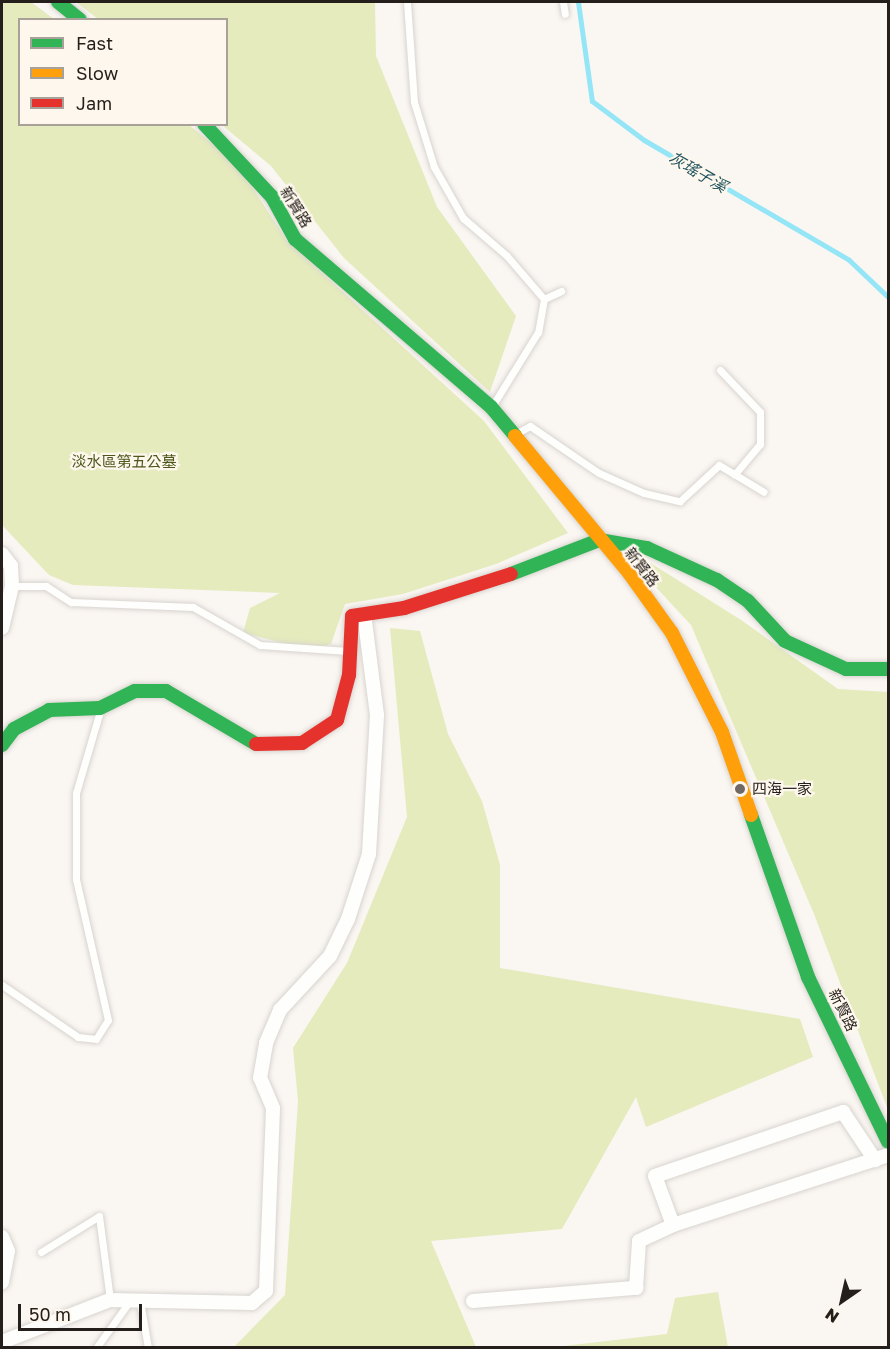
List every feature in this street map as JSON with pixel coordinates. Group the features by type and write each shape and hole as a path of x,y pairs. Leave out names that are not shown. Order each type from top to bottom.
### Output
{"street":[{"path":"58,2 78,18"},
{"name":"新賢路","path":"206,126 272,197 295,239 491,407 672,633 722,732 808,977 888,1142"},
{"path":"2,745 14,729 49,710 100,708 135,691 166,691 256,744 302,744 337,720 349,675 352,616 404,608 473,589 598,540 647,548 717,580 748,601 785,641 846,669 888,669"},
{"path":"2,554 11,566 12,586 2,628"},
{"path":"2,1342 110,1300 252,1304 266,1291 273,1108 260,1078 266,1043 280,1010 330,956 348,919 369,854 377,715 364,614"},
{"path":"673,1225 655,1176 843,1112 875,1160"},
{"path":"473,1301 636,1288 639,1241 673,1225 888,1155"},
{"path":"2,1237 8,1251 2,1282"}],"lane":[{"path":"406,2 414,102 434,166 463,218 507,256 544,299"},
{"path":"563,2 565,14"},
{"path":"544,299 561,291"},
{"path":"491,407 538,332 544,299"},
{"path":"720,370 760,412 760,444 734,475"},
{"path":"514,434 530,426 599,473 644,493 680,501 719,465 764,492"},
{"path":"12,586 46,586 71,602 193,607 260,645 350,651"},
{"path":"2,985 78,1036 96,1039 108,1020 76,879 76,793 100,708"},
{"path":"41,1252 99,1216 110,1300"},
{"path":"96,1347 135,1301"},
{"path":"135,1301 148,1347"}],"green space":[{"name":"淡水區第五公墓","path":"2,2 31,2 53,18 18,18 18,126 190,126 238,165 287,241 484,421 568,533 496,564 403,594 345,604 331,644 312,650 243,633 250,608 280,593 73,585 49,575 2,525"},
{"path":"76,2 375,2 376,56 437,207 516,316 490,392 344,258 271,166 223,126 228,126 228,18 97,18"},
{"path":"641,557 741,620 838,689 888,692 888,1110 814,914 691,625 639,569 637,560"},
{"path":"390,628 420,631 448,734 482,801 500,865 500,968 800,1019 813,1057 646,1127 636,1097 562,1229 431,1241 476,1347 234,1347 285,1295 298,1101 293,1048 347,963 407,817"},
{"path":"718,1292 728,1347 555,1347 667,1334 675,1298"}],"waterway":[{"name":"灰瑤子溪","path":"578,2 592,101 644,140 849,260 888,297"}],"traffic: fast":[{"path":"58,2 78,18"},
{"path":"206,126 272,197 295,239 491,407 515,436"},
{"path":"511,574 599,540 647,548 717,580 748,601 785,641 846,669 888,669"},
{"path":"2,745 14,729 49,710 100,708 135,691 166,691 256,744"},
{"path":"751,815 808,977 888,1142"}],"traffic: slow":[{"path":"515,436 629,573 672,633 722,732 751,815"}],"traffic: jam":[{"path":"256,744 302,743 337,720 349,675 352,616 404,608 511,574"}],"place":[{"name":"四海一家","path":"740,789"}]}
